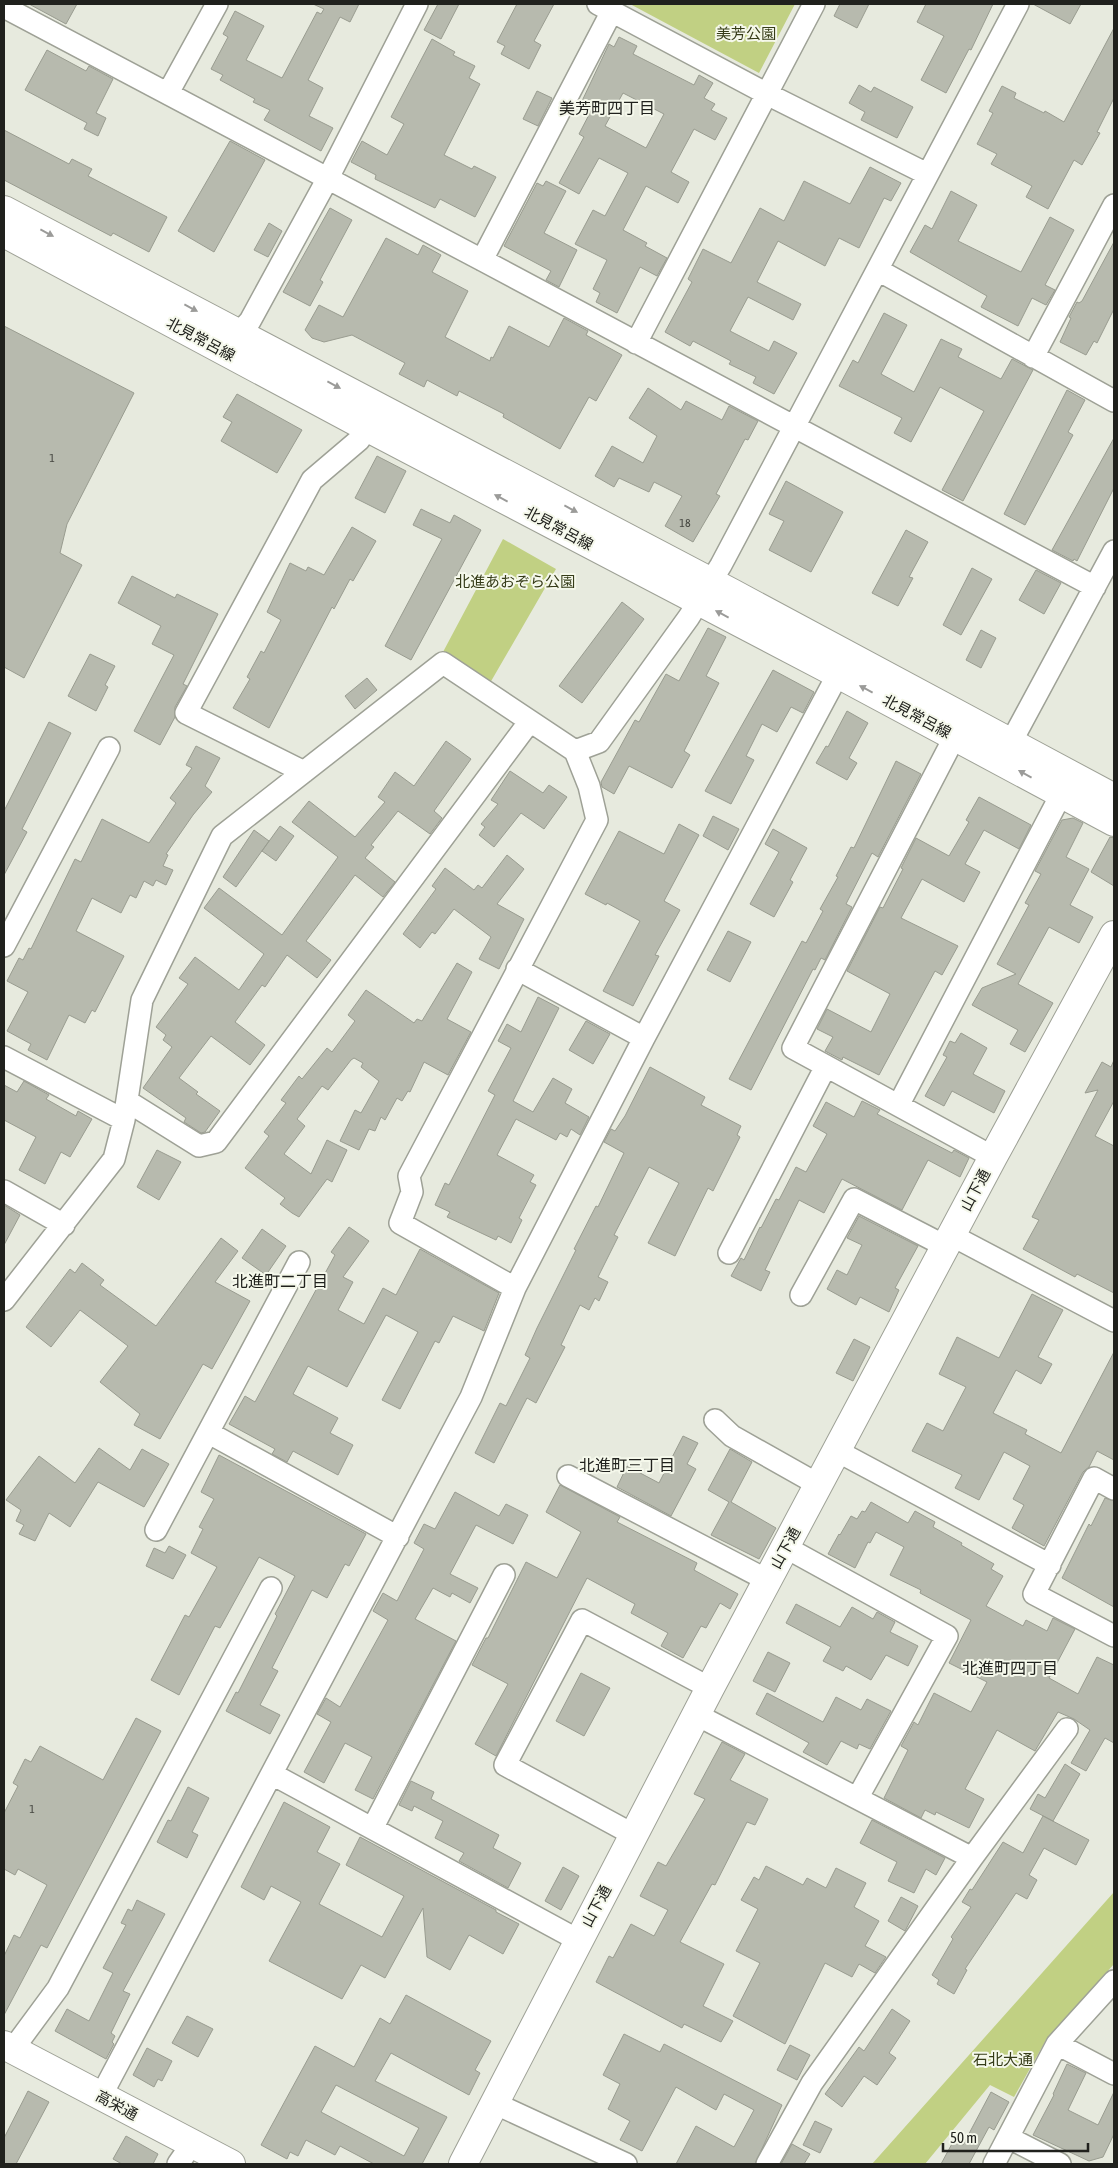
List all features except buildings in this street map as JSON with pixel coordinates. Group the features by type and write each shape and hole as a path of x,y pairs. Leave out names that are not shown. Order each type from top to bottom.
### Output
{"main road":[{"name":"北見常呂線","path":"4,210 230,342 1005,752 1060,794 1114,822"},
{"name":"北見常呂線","path":"4,234 230,342"},
{"name":"北見常呂線","path":"843,665 955,736 1005,752 1114,798"},
{"name":"山下通","path":"464,2164 578,1940 767,1580 948,1240 1114,935"},
{"name":"高栄通","path":"8,2047 101,2096 185,2154 231,2164"}],"street":[{"path":"168,93 217,4"},
{"path":"230,342 250,321 328,178 417,4"},
{"path":"636,343 814,4"},
{"path":"576,751 599,742 689,617 704,592 878,270 926,174 1018,4"},
{"path":"13,8 168,93 1095,587"},
{"path":"482,260 605,8 767,94 926,174"},
{"path":"1033,357 1114,205"},
{"path":"878,270 1114,402"},
{"path":"304,772 186,713 312,480 359,440 374,419"},
{"path":"1005,752 1114,551"},
{"path":"4,1300 114,1159 125,1111 142,1000 222,836 443,663 576,751 589,786 597,820 409,1176 412,1192 400,1223 515,1288"},
{"path":"101,2096 398,1537 471,1396 515,1288 644,1038 843,665"},
{"path":"4,1057 199,1146 216,1142 530,721"},
{"path":"955,736 793,1048 899,1104 993,1157"},
{"path":"4,946 109,748"},
{"path":"899,1104 1060,794"},
{"path":"517,969 644,1038"},
{"path":"728,1253 826,1066"},
{"path":"4,1192 64,1225"},
{"path":"801,1295 854,1199 948,1240 1114,1321"},
{"path":"156,1530 299,1262"},
{"path":"715,1420 732,1436 819,1485"},
{"path":"209,1433 398,1537"},
{"path":"837,1451 1050,1565"},
{"path":"568,1476 767,1580"},
{"path":"1114,1489 1094,1478 1034,1594 1114,1636"},
{"path":"785,1547 947,1636 858,1797"},
{"path":"373,1828 504,1574"},
{"path":"8,2047 58,1988 271,1588"},
{"path":"634,1835 505,1765 582,1620 710,1688"},
{"path":"697,1715 858,1797 972,1858"},
{"path":"767,2164 812,2083 972,1858 1067,1729"},
{"path":"272,1774 578,1940"},
{"path":"994,2164 1057,2044 1114,1981"},
{"path":"1057,2044 1114,2074"},
{"path":"494,2103 626,2164"},
{"path":"1009,2138 1060,2164"}],"green space":[{"name":"美芳公園","path":"630,4 795,4 759,73"},
{"name":"北進あおぞら公園","path":"503,539 556,569 490,683 443,652"},
{"name":"石北大通","path":"1114,1892 1114,1964 1046,2040 1014,2097 990,2085 925,2164 872,2164"}],"district":[{"name":"美芳町四丁目","path":"607,108"},
{"name":"北進町二丁目","path":"280,1281"},
{"name":"北進町三丁目","path":"627,1465"},
{"name":"北進町四丁目","path":"1010,1668"}]}
